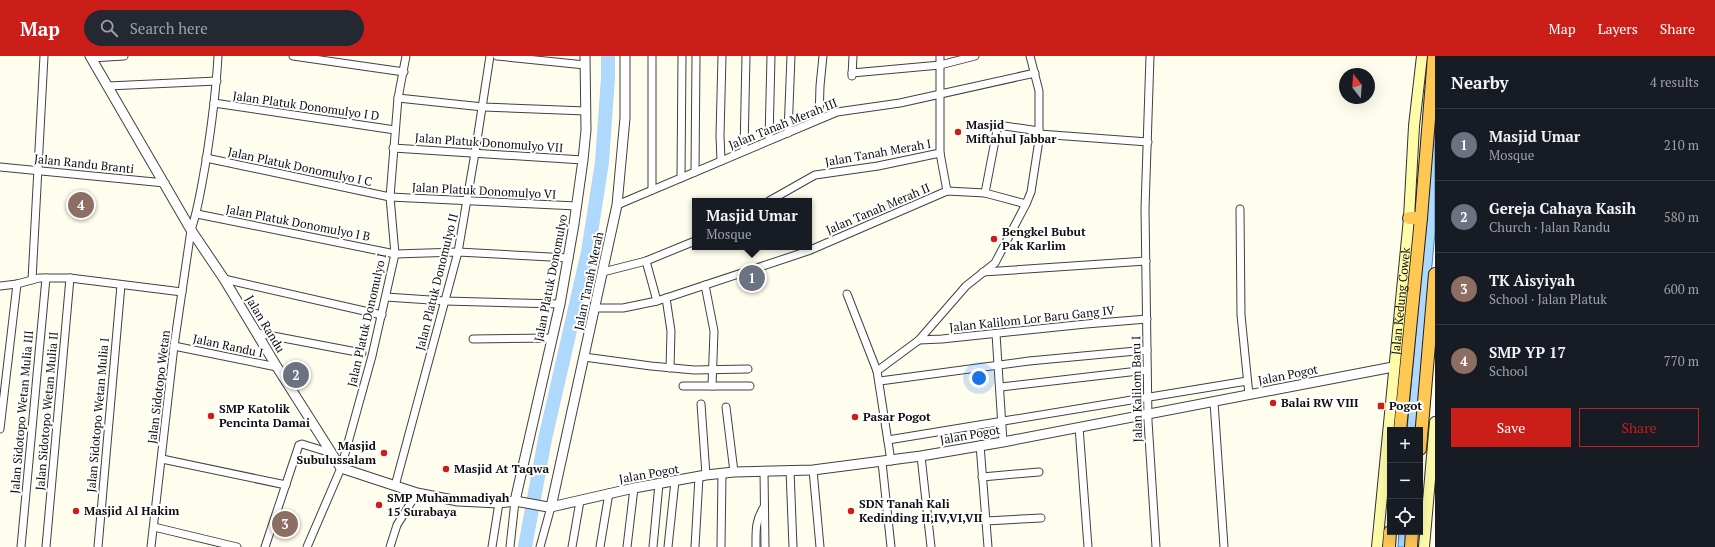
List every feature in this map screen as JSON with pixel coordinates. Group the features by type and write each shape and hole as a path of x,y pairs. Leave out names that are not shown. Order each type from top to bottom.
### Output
{"highway":[{"name":"Jalan Kedung Cowek","path":"1400,427 1421,218 1434,56"},
{"path":"1408,218 1421,218"},
{"path":"1422,427 1435,274"},
{"path":"1389,547 1390,535"},
{"path":"1410,547 1412,535"}],"main road":[{"name":"Jalan Kedung Cowek","path":"1377,547 1408,218 1414,126 1422,56"},
{"path":"1424,547 1435,422"}],"street":[{"path":"32,280 44,56"},
{"path":"90,57 124,56"},
{"name":"Jalan Sidotopo Wetan","path":"151,547 174,346 191,230 197,214 206,158 217,81 218,56"},
{"path":"292,56 404,72"},
{"name":"Jalan Platuk Donomulyo I","path":"307,547 341,468 382,315 395,254 390,197 398,98 406,56"},
{"name":"Jalan Platuk Donomulyo II","path":"395,486 458,252 483,107 490,56"},
{"path":"497,56 573,62 585,60"},
{"name":"Jalan Tanah Merah","path":"550,507 617,205 625,118 625,56"},
{"path":"652,56 652,190"},
{"path":"682,56 682,178"},
{"path":"695,172 696,56"},
{"path":"721,161 720,108 722,56"},
{"path":"744,151 746,56"},
{"path":"769,140 772,56"},
{"path":"788,133 791,56"},
{"path":"819,119 823,56"},
{"path":"853,56 852,75 940,65 975,56"},
{"name":"Jalan Tanah Merah I","path":"775,198 815,175 878,166 940,153 940,56"},
{"path":"877,371 919,340 966,286 994,262 1026,204 1031,192 1035,172 1039,132 1039,91 1030,56"},
{"name":"Jalan Kalilom Baru I","path":"1150,56 1145,209 1148,414 1156,547"},
{"name":"Jalan Randu","path":"90,57 165,183 191,230 224,279 277,367 341,468"},
{"name":"Jalan Platuk Donomulyo","path":"516,501 569,258 583,160 586,111 585,60"},
{"name":"Jalan Tanah Merah III","path":"617,205 837,112 870,108 939,95 1035,73"},
{"path":"108,86 217,81"},
{"path":"398,98 483,107 586,111"},
{"name":"Jalan Platuk Donomulyo I D","path":"214,103 395,130"},
{"path":"985,193 998,125 1039,132 1148,142"},
{"name":"Jalan Platuk Donomulyo VII","path":"393,148 583,160"},
{"name":"Jalan Tanah Merah II","path":"940,153 947,191"},
{"name":"Jalan Platuk Donomulyo I C","path":"206,158 390,197"},
{"name":"Jalan Randu Branti","path":"0,167 38,169 165,183"},
{"name":"Jalan Tanah Merah II","path":"812,248 947,191 985,193 1026,204"},
{"name":"Jalan Platuk Donomulyo VI","path":"390,197 467,202 576,206"},
{"path":"1240,209 1242,315 1249,395"},
{"name":"Jalan Platuk Donomulyo I B","path":"197,214 395,254 458,252 569,258"},
{"path":"603,272 646,261 692,242"},
{"name":"Jalan Tanah Merah II","path":"595,308 623,308 657,301 808,250"},
{"path":"646,261 657,301"},
{"path":"983,272 1146,261"},
{"path":"0,286 46,278 70,278 182,292"},
{"name":"Jalan Sidotopo Wetan Mulia III","path":"21,547 46,278"},
{"name":"Jalan Sidotopo Wetan Mulia II","path":"46,547 70,278"},
{"path":"224,279 382,315"},
{"path":"0,428 17,284"},
{"path":"705,284 714,331 712,386"},
{"name":"Jalan Sidotopo Wetan Mulia I","path":"98,547 121,285"},
{"path":"847,294 880,381 888,440 886,461 891,547"},
{"path":"386,297 445,301 560,304"},
{"path":"666,298 671,331 670,368"},
{"name":"Jalan Kalilom Lor Baru Gang IV","path":"919,340 996,334 1094,323 1147,320"},
{"path":"257,332 362,353"},
{"path":"996,334 1001,387 1001,421 1003,442"},
{"path":"473,339 552,338"},
{"name":"Jalan Randu I","path":"174,346 277,367"},
{"path":"880,381 1037,360 1147,350"},
{"path":"584,357 670,368 713,370 748,369"},
{"name":"Jalan Pogot","path":"550,507 634,488 722,473 813,470 921,456 1003,442 1393,367"},
{"path":"1001,387 1147,370"},
{"name":"Jalan Pogot","path":"888,440 1247,381"},
{"path":"683,386 750,386"},
{"path":"1214,402 1224,547"},
{"path":"695,547 702,476 701,404"},
{"path":"726,407 734,472"},
{"path":"1078,427 1088,547"},
{"path":"265,547 299,445 306,445 331,453"},
{"path":"980,445 988,547"},
{"path":"921,456 931,547"},
{"path":"162,459 286,485"},
{"path":"341,468 417,494 458,501 499,503 516,501 550,507 540,547"},
{"path":"790,470 793,547"},
{"path":"813,470 820,547"},
{"path":"764,471 765,547"},
{"path":"982,477 1039,472"},
{"path":"721,547 722,473"},
{"path":"668,547 675,481"},
{"path":"653,547 659,484"},
{"path":"627,547 634,488"},
{"path":"600,547 609,493"},
{"path":"390,547 397,525 417,494"},
{"path":"510,547 516,501"},
{"path":"572,547 580,501"},
{"path":"492,547 499,503"},
{"path":"756,547 758,516 764,508"},
{"path":"986,521 1041,518"},
{"path":"154,527 237,547"}],"water":[{"path":"1435,124 1435,232 1417,427 1407,427"},
{"path":"1399,535 1408,535 1407,547 1398,547"}],"waterway":[{"path":"525,547 545,439 588,252 602,162 608,78 608,56"}],"place":[{"name":"Masjid Miftahul Jabbar","path":"958,132"},
{"name":"SMP YP 17","path":"81,205"},
{"name":"Bengkel Bubut Pak Karlim","path":"994,239"},
{"name":"Masjid Umar","path":"752,278"},
{"name":"Gereja Cahaya Kasih","path":"296,375"},
{"name":"Balai RW VIII","path":"1273,403"},
{"name":"Pogot","path":"1381,406"},
{"name":"SMP Katolik Pencinta Damai","path":"211,416"},
{"name":"Pasar Pogot","path":"855,417"},
{"name":"Masjid Subulussalam","path":"384,453"},
{"name":"Masjid At Taqwa","path":"446,469"},
{"name":"SMP Muhammadiyah 15 Surabaya","path":"379,505"},
{"name":"Masjid Al Hakim","path":"76,511"},
{"name":"SDN Tanah Kali Kedinding II,IV,VI,VII","path":"851,511"},
{"name":"TK Aisyiyah","path":"285,524"}]}
